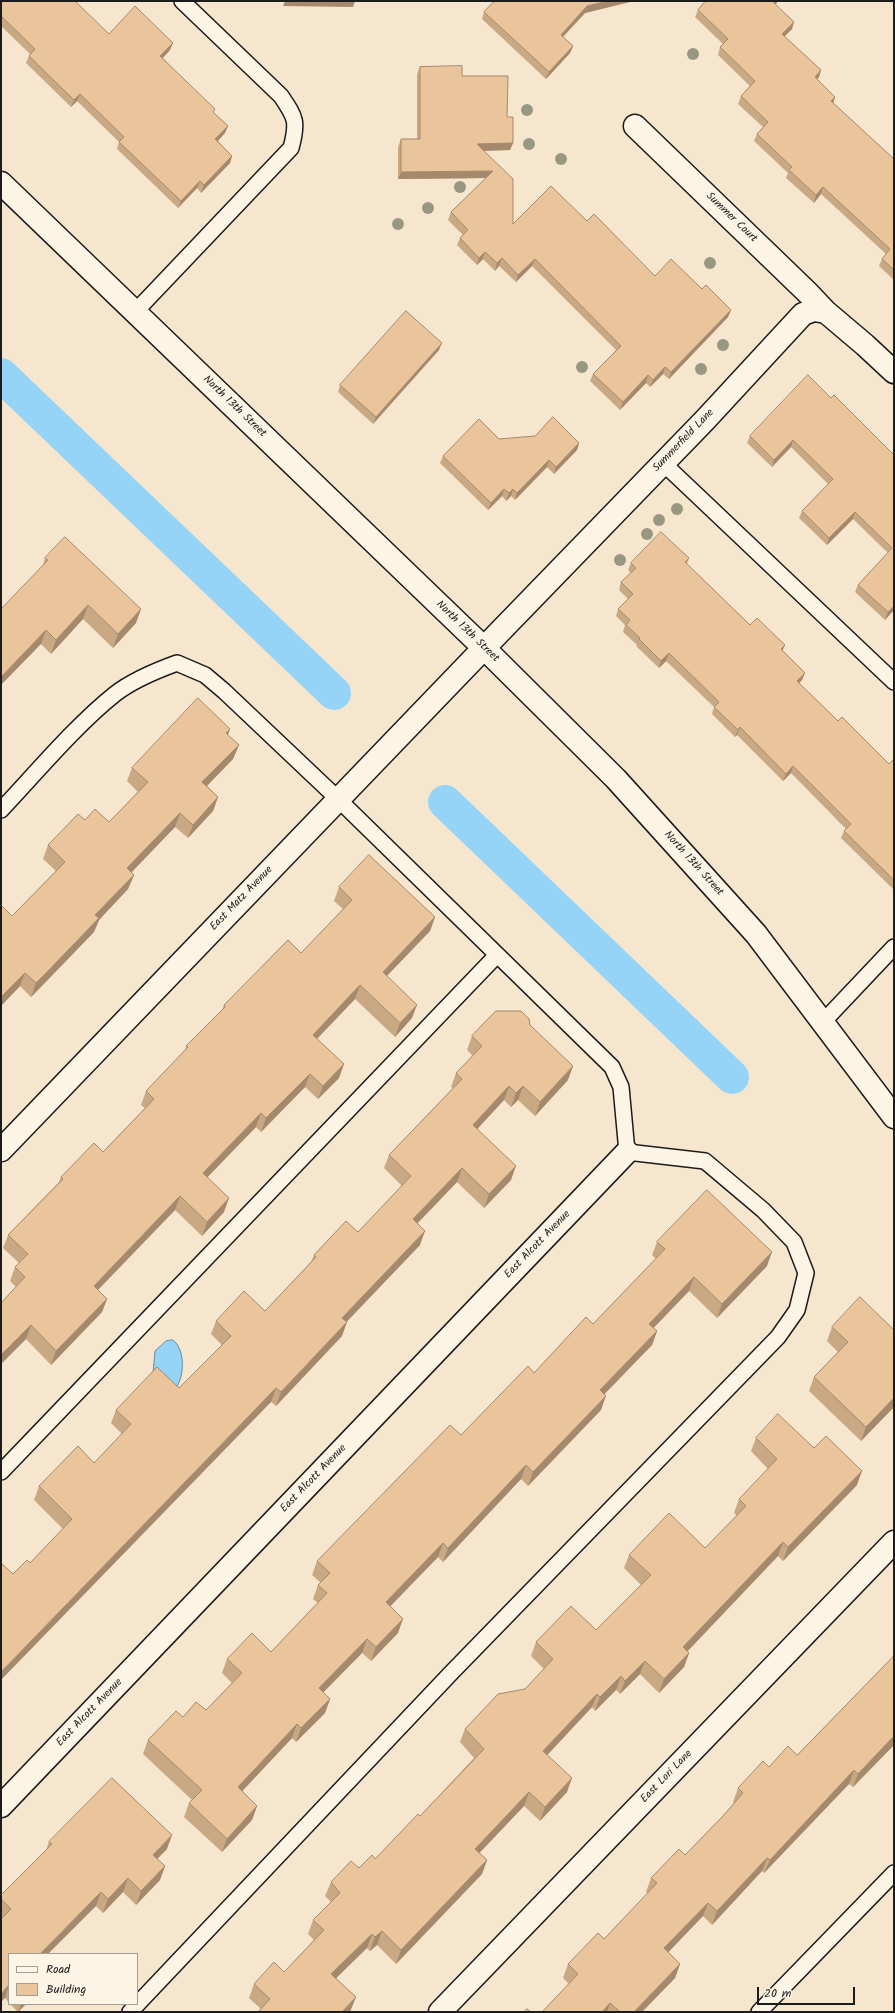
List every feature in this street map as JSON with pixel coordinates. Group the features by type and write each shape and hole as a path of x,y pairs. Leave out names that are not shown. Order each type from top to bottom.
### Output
{"street":[{"name":"Summer Court","path":"636,126 826,312"},
{"name":"North 13th Street","path":"1,183 484,648 616,779 756,934 894,1117"},
{"name":"Summerfield Lane","path":"484,648 663,463 792,324 803,314 814,310 826,312"},
{"path":"826,312 894,372"},
{"name":"East Matz Avenue","path":"1,1150 484,648"},
{"name":"East Alcott Avenue","path":"1,1806 627,1152"},
{"name":"East Lori Lane","path":"440,2012 894,1542"}],"lane":[{"path":"135,312 291,148 297,128 292,112 281,96 182,1"},
{"path":"663,463 894,682"},
{"path":"1,810 81,726 115,694 145,675 177,663 206,675 338,800 612,1067 621,1087 627,1152 705,1161 763,1210 794,1242 806,1273 797,1310 778,1337 452,1672 138,2004"},
{"path":"823,1022 894,947"},
{"path":"1,1472 497,955"},
{"path":"758,2012 894,1872"}],"water":[{"path":"173,1340 177,1344 182,1357 182,1371 179,1383 176,1388 152,1384 155,1351 166,1341"}],"building":[{"path":"1,1 75,1 109,34 135,6 173,43 160,56 215,109 213,112 228,126 215,139 232,156 204,185 200,181 181,201 119,142 124,137 80,94 74,100 29,56 35,49 1,16"},
{"path":"495,1 608,1 587,6 561,35 573,46 549,72 484,12"},
{"path":"706,1 774,1 773,2 794,22 782,34 821,70 815,77 835,97 831,101 894,159 894,270 882,259 890,249 823,187 816,195 789,170 792,167 757,134 768,122 741,96 755,81 720,47 728,39 698,10"},
{"path":"462,66 462,76 508,76 507,117 513,117 513,143 477,144 513,179 513,224 551,186 587,221 594,214 655,276 671,259 702,289 706,285 731,310 671,372 665,367 653,380 648,375 623,402 593,374 621,346 535,259 518,275 502,258 497,263 485,252 479,258 460,238 468,230 451,212 493,171 401,172 401,139 420,139 420,67"},
{"path":"406,311 442,343 376,417 340,385"},
{"path":"808,375 831,398 834,395 894,455 894,606 888,612 858,585 892,548 855,512 829,538 802,511 833,479 793,440 774,460 750,436"},
{"path":"553,417 579,443 556,467 549,460 517,493 513,489 509,493 504,489 491,503 443,456 479,419 499,439 535,436"},
{"path":"661,532 689,558 685,562 750,625 757,618 785,645 781,649 805,673 797,681 838,721 842,717 889,764 894,759 894,880 844,831 851,824 793,766 786,774 740,727 738,730 714,707 719,702 669,653 661,661 626,625 630,620 618,609 633,594 621,582 636,568 631,563"},
{"path":"65,537 141,609 118,634 88,605 56,640 46,630 1,677 1,609 48,560 45,558"},
{"path":"198,698 230,729 226,733 239,745 202,782 218,797 193,825 180,813 127,868 134,875 95,915 99,918 47,972 36,983 25,973 1,997 1,905 12,916 65,862 48,845 78,814 85,820 95,809 109,822 148,782 132,768"},
{"path":"369,855 435,917 383,972 417,1005 400,1023 360,985 313,1035 344,1064 323,1086 310,1074 266,1118 261,1113 203,1173 229,1198 207,1222 180,1196 94,1286 107,1299 56,1351 31,1325 1,1355 1,1303 25,1277 15,1267 28,1254 8,1235 63,1179 61,1177 94,1143 103,1152 154,1099 146,1091 188,1047 186,1046 225,1007 224,1005 288,940 301,953 352,900 339,887"},
{"path":"496,1011 521,1011 529,1019 530,1025 573,1066 540,1102 523,1086 516,1093 509,1086 473,1125 516,1166 489,1194 462,1168 413,1219 425,1231 342,1318 347,1322 281,1392 276,1388 1,1672 1,1563 13,1574 27,1560 30,1563 72,1519 39,1486 78,1446 94,1463 131,1424 116,1410 157,1367 179,1388 231,1336 216,1321 244,1291 265,1311 316,1257 314,1255 346,1221 358,1232 411,1176 389,1155 462,1079 456,1073 482,1046 472,1036"},
{"path":"707,1190 772,1252 722,1304 694,1277 649,1324 657,1331 600,1390 606,1396 533,1472 526,1465 448,1548 443,1543 386,1602 403,1619 376,1647 367,1639 319,1688 330,1699 301,1728 297,1724 238,1787 257,1806 227,1839 189,1803 202,1790 148,1740 176,1711 183,1717 196,1702 206,1710 242,1673 227,1659 252,1633 271,1652 327,1593 318,1585 330,1573 317,1561 450,1425 461,1435 528,1366 534,1373 586,1317 593,1324 665,1249 657,1242"},
{"path":"860,1297 894,1330 894,1398 866,1427 814,1377 848,1342 832,1327"},
{"path":"778,1414 814,1448 826,1436 862,1471 788,1547 783,1542 683,1647 689,1653 664,1679 645,1661 625,1681 621,1676 600,1697 597,1694 543,1751 572,1778 545,1807 529,1792 475,1849 487,1860 401,1950 382,1931 375,1937 372,1934 331,1974 356,1997 342,2012 258,2012 270,1999 254,1984 274,1962 284,1972 324,1930 313,1920 340,1893 331,1882 351,1861 359,1868 372,1855 375,1859 418,1814 420,1816 484,1749 465,1729 498,1694 525,1689 553,1659 536,1642 571,1606 596,1630 651,1575 629,1555 669,1513 705,1548 746,1506 739,1499 777,1459 756,1438"},
{"path":"894,1656 894,1736 858,1774 854,1770 770,1860 767,1858 717,1911 708,1903 664,1948 680,1964 634,2012 620,2012 610,2003 602,2012 542,2012 578,1974 568,1964 598,1933 604,1939 657,1883 651,1878 679,1849 685,1855 723,1816 743,1793 738,1788 763,1761 769,1767 788,1746 797,1755"},
{"path":"112,1778 172,1835 153,1855 165,1866 141,1891 128,1878 108,1899 101,1892 41,1953 8,1953 8,1986 1,1994 1,1919 11,1909 1,1899 1,1895 52,1844 49,1842"},
{"path":"527,2009 531,2012 524,2012"}],"waterway":[{"path":"1,375 334,693"},
{"path":"445,802 732,1077"}]}
